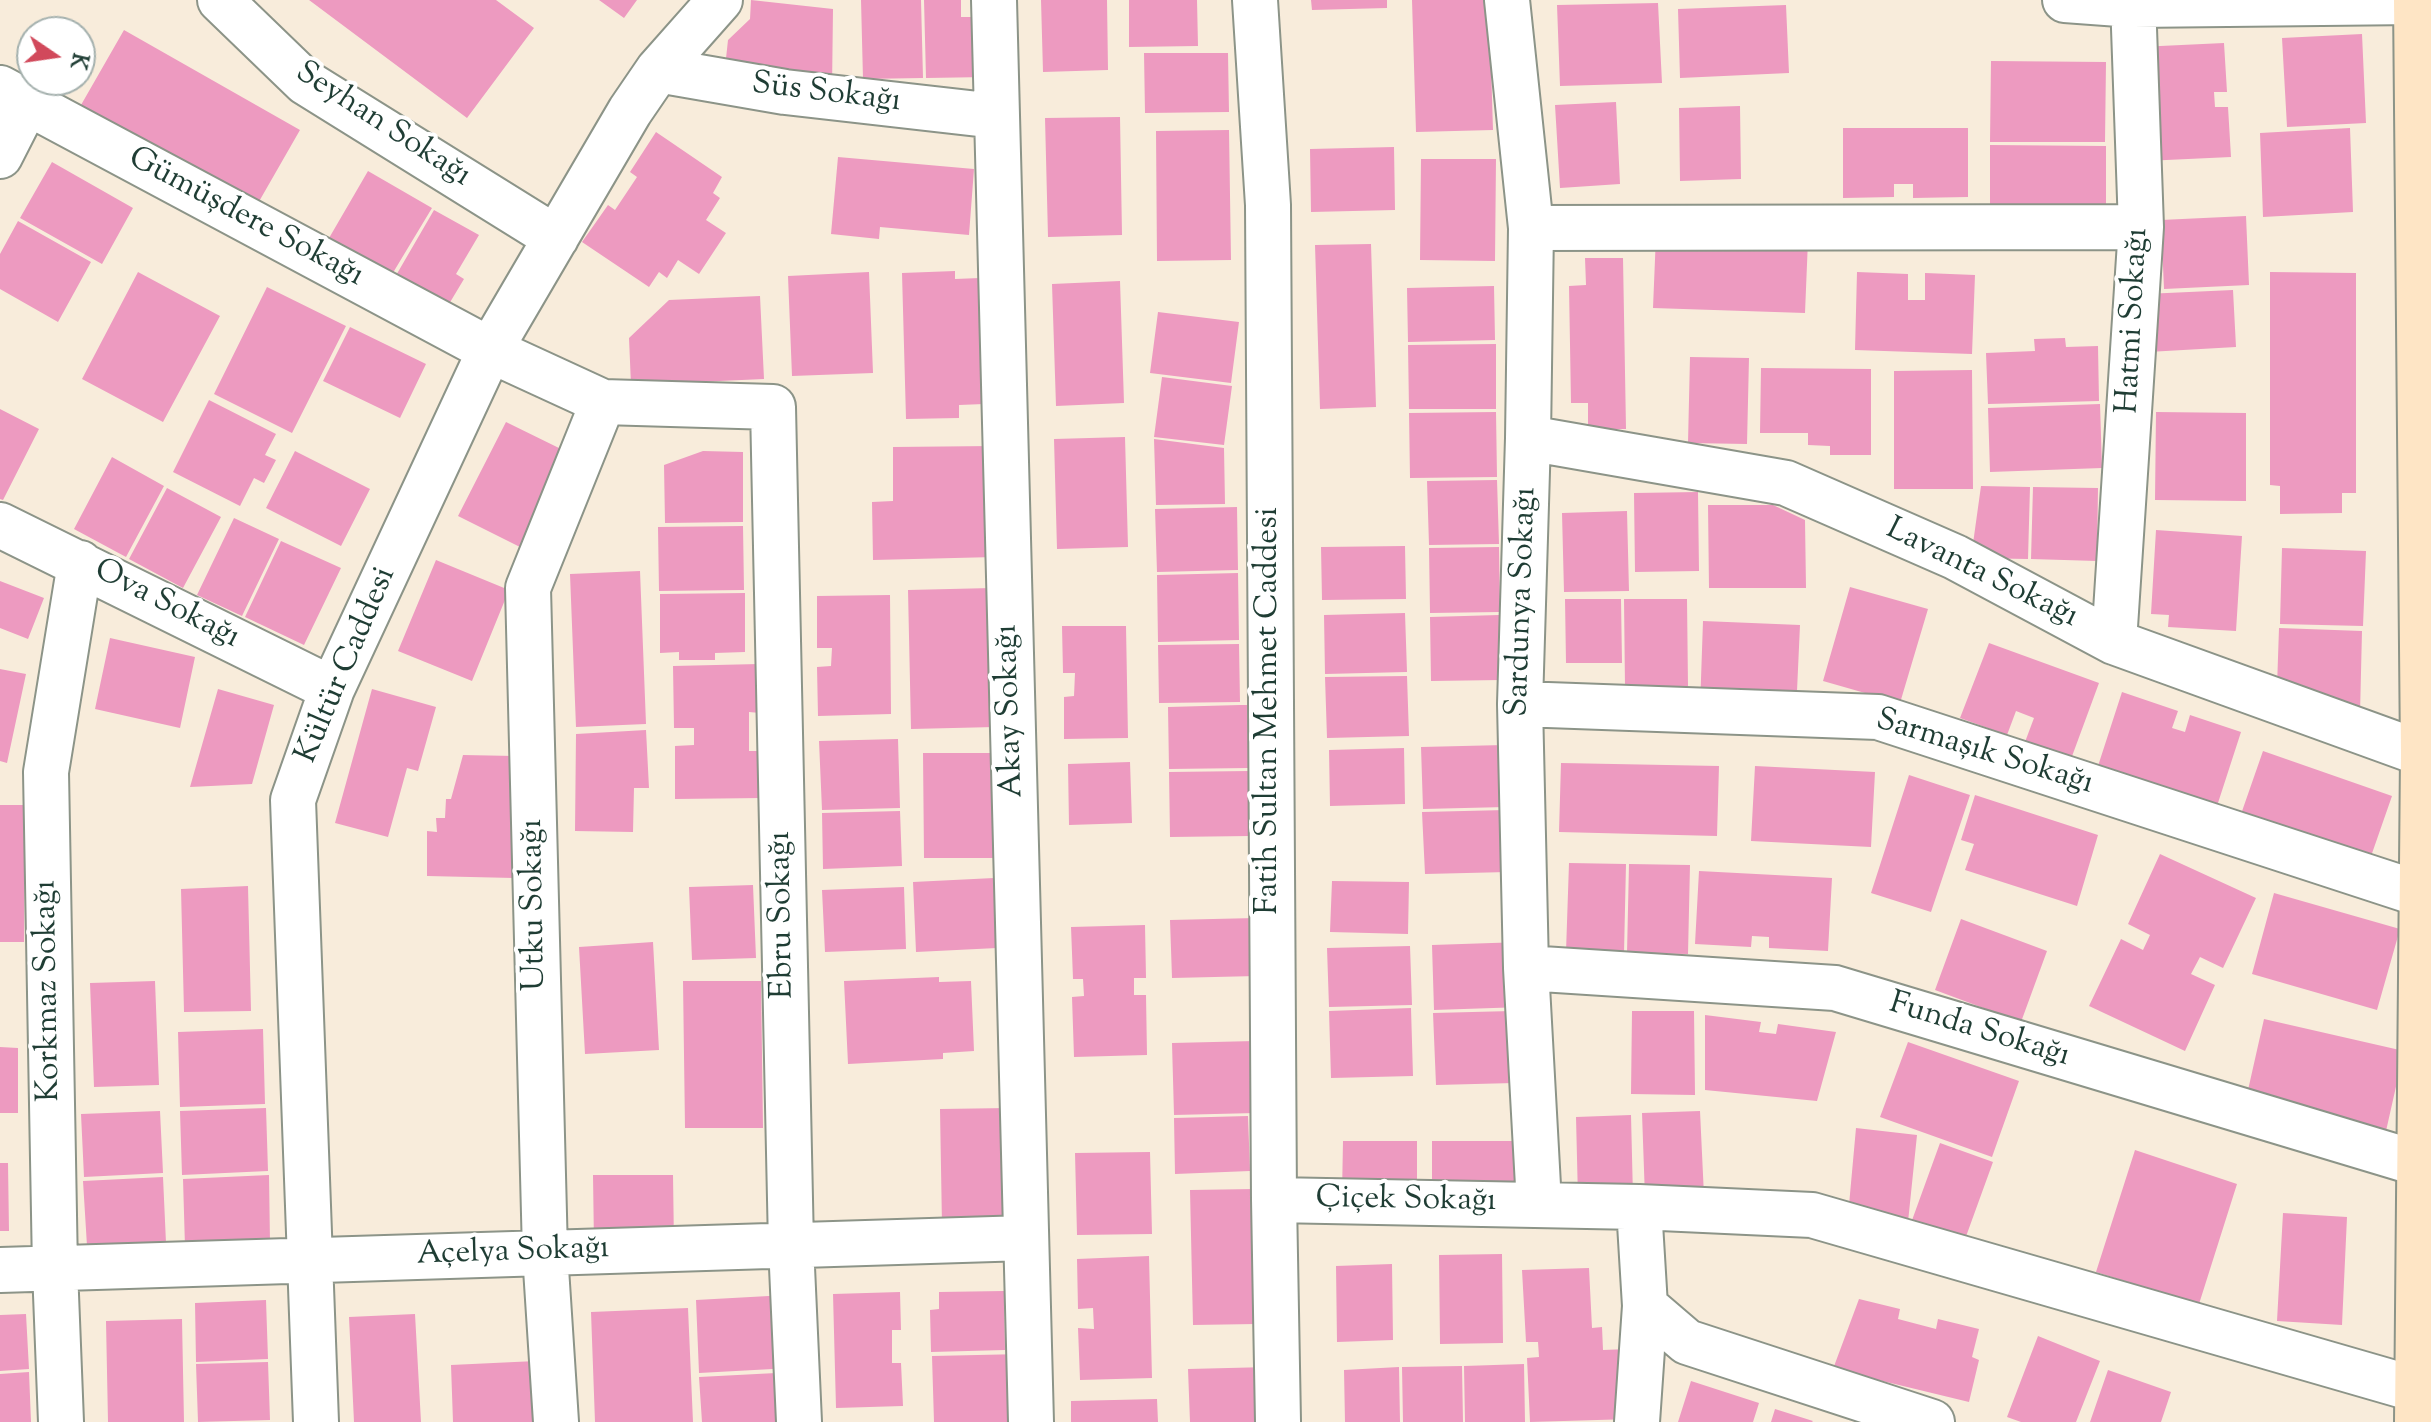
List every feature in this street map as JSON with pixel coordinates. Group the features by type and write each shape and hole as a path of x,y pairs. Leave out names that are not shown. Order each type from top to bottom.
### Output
{"street":[{"name":"Seyhan Sokağı","path":"220,0 305,82 556,238"},
{"name":"Kültür Caddesi","path":"316,1422 293,800 332,689 490,350 630,111 658,70 720,0"},
{"name":"Akay Sokağı","path":"994,0 1031,1422"},
{"name":"Fatih Sultan Mehmet Caddesi","path":"1255,0 1268,205 1278,1422"},
{"name":"Sardunya Sokağı","path":"1507,0 1531,228 1520,704 1526,968 1539,1204"},
{"path":"2065,0 2421,8 2423,754 2427,898 2417,1406"},
{"name":"Hatmi Sokağı","path":"2114,642 2141,227 2133,2"},
{"name":"Süs Sokağı","path":"658,70 785,92 996,116"},
{"path":"0,156 14,96"},
{"name":"Gümüşdere Sokağı","path":"14,96 490,350 603,402"},
{"path":"1531,228 2141,227"},
{"name":"Ebru Sokağı","path":"603,402 773,407 791,1245 799,1422"},
{"name":"Utku Sokağı","path":"556,1422 545,1253 528,588 603,402"},
{"name":"Lavanta Sokağı","path":"1528,438 1786,483 1955,557 2114,642 2423,754"},
{"name":"Ova Sokağı","path":"0,525 332,689"},
{"name":"Korkmaz Sokağı","path":"61,1422 55,1269 46,772 80,563"},
{"name":"Sarmaşık Sokağı","path":"1520,704 1878,717 2427,898"},
{"name":"Funda Sokağı","path":"1526,968 1835,988 2420,1164"},
{"name":"Çiçek Sokağı","path":"1274,1200 1539,1204 1812,1215 2417,1406"},
{"path":"1637,1422 1645,1306 1639,1207"},
{"name":"Açelya Sokağı","path":"0,1270 1026,1238"},
{"path":"1645,1306 1687,1342 1932,1422"}],"building":[{"path":"309,0 496,0 534,28 467,118"},
{"path":"599,0 637,0 624,18"},
{"path":"751,0 833,9 832,89 724,77 728,40 750,19"},
{"path":"861,0 921,0 923,78 863,79"},
{"path":"924,0 961,0 961,17 986,17 987,77 926,78"},
{"path":"1041,0 1107,0 1108,70 1043,72"},
{"path":"1129,0 1197,0 1198,46 1129,47"},
{"path":"1311,0 1387,0 1387,8 1312,10"},
{"path":"1412,0 1489,0 1493,130 1416,132"},
{"path":"1658,3 1662,83 1560,86 1557,5"},
{"path":"1786,5 1789,73 1680,78 1678,9"},
{"path":"124,30 300,130 257,205 81,105 86,96 96,96 96,79"},
{"path":"2362,34 2366,123 2287,127 2282,38"},
{"path":"2224,43 2227,92 2214,92 2215,107 2228,107 2231,157 2145,161 2139,47"},
{"path":"1144,53 1228,53 1229,112 1145,113"},
{"path":"1991,61 2106,62 2105,142 1990,142"},
{"path":"1616,102 1620,184 1560,188 1555,105"},
{"path":"1740,106 1741,179 1680,181 1679,108"},
{"path":"1120,117 1122,235 1048,237 1045,118"},
{"path":"1843,128 1968,128 1968,197 1913,198 1913,184 1894,184 1894,197 1843,198"},
{"path":"2350,128 2353,212 2263,217 2260,133"},
{"path":"1229,130 1231,260 1157,261 1156,131"},
{"path":"656,132 722,177 713,193 720,198 706,220 726,233 699,274 678,260 667,278 659,272 649,287 582,242 608,205 615,210 637,177 630,172"},
{"path":"1990,145 2106,146 2106,220 1990,219"},
{"path":"1394,147 1395,210 1311,212 1310,149"},
{"path":"838,157 974,169 969,235 880,227 879,239 831,234"},
{"path":"1421,159 1496,159 1495,261 1420,260"},
{"path":"52,162 133,208 102,264 20,218"},
{"path":"368,171 432,208 388,281 325,245"},
{"path":"434,210 479,235 456,274 464,279 443,314 391,284"},
{"path":"2246,216 2249,285 2164,289 2161,220"},
{"path":"18,221 91,262 58,322 0,289 0,254"},
{"path":"1656,235 1808,240 1805,313 1653,308"},
{"path":"1371,244 1376,407 1320,409 1315,245"},
{"path":"1585,258 1623,258 1626,429 1588,429 1588,403 1571,403 1569,286 1586,285"},
{"path":"955,271 955,279 980,278 984,404 959,405 959,418 906,419 902,273"},
{"path":"138,272 220,316 163,422 82,379"},
{"path":"869,272 873,373 792,376 788,276"},
{"path":"1857,272 1908,274 1908,300 1925,300 1925,273 1975,275 1972,354 1855,350"},
{"path":"2270,272 2356,273 2356,493 2342,493 2342,513 2280,514 2280,486 2270,485"},
{"path":"1120,281 1124,403 1056,406 1052,284"},
{"path":"1494,286 1495,340 1408,342 1407,288"},
{"path":"267,287 346,326 292,433 214,394"},
{"path":"2233,290 2236,347 2148,352 2145,294"},
{"path":"760,296 764,379 631,385 629,338 669,300"},
{"path":"1158,312 1239,322 1231,383 1150,373"},
{"path":"350,327 426,364 400,418 323,381"},
{"path":"2065,338 2066,347 2098,346 2099,401 1988,404 1986,353 2035,351 2034,339"},
{"path":"1496,344 1496,409 1409,409 1408,345"},
{"path":"1690,357 1749,358 1747,444 1688,443"},
{"path":"1761,368 1871,369 1871,455 1830,455 1830,446 1808,445 1808,433 1760,433"},
{"path":"1972,370 1973,489 1894,489 1894,371"},
{"path":"1162,377 1232,386 1224,445 1154,437"},
{"path":"209,400 276,434 265,455 276,460 264,483 254,478 240,506 173,472"},
{"path":"2100,404 2102,468 1990,472 1988,408"},
{"path":"0,409 39,429 3,500 0,499"},
{"path":"1496,412 1497,477 1410,478 1409,413"},
{"path":"2156,412 2246,413 2246,501 2155,500"},
{"path":"506,422 561,449 534,554 458,516"},
{"path":"1125,437 1128,547 1057,549 1054,439"},
{"path":"1154,439 1224,448 1225,504 1156,505"},
{"path":"993,446 995,557 873,560 872,502 893,501 893,447"},
{"path":"295,451 370,489 341,546 266,508"},
{"path":"703,451 743,452 743,522 665,523 664,465"},
{"path":"112,457 164,486 126,557 74,529"},
{"path":"1497,480 1499,544 1429,545 1427,481"},
{"path":"1981,486 2030,487 2028,559 1971,558"},
{"path":"2033,487 2098,488 2097,561 2031,559"},
{"path":"167,488 221,517 183,588 129,559"},
{"path":"1698,492 1699,571 1635,572 1634,493"},
{"path":"1708,505 1773,505 1805,520 1806,588 1709,588"},
{"path":"1237,507 1238,570 1157,572 1155,509"},
{"path":"1627,511 1629,591 1564,592 1562,513"},
{"path":"234,518 279,539 242,616 197,595"},
{"path":"743,526 744,590 659,591 658,527"},
{"path":"2156,530 2242,536 2236,631 2168,627 2169,615 2151,614"},
{"path":"281,541 341,568 304,645 245,617"},
{"path":"1405,546 1406,599 1322,600 1321,547"},
{"path":"1499,547 1500,612 1430,613 1429,548"},
{"path":"2282,548 2366,551 2363,626 2280,624"},
{"path":"436,560 509,590 472,681 398,651"},
{"path":"640,571 646,724 576,727 570,574"},
{"path":"1238,573 1239,640 1158,642 1157,575"},
{"path":"0,581 44,598 28,639 0,628"},
{"path":"1850,587 1928,609 1900,703 1823,681"},
{"path":"992,588 995,727 911,729 908,590"},
{"path":"745,593 745,652 715,653 715,660 679,660 679,652 660,653 660,594"},
{"path":"890,595 891,714 818,716 817,667 831,666 832,648 817,648 817,596"},
{"path":"1565,599 1621,599 1622,663 1566,663"},
{"path":"1624,599 1687,599 1688,687 1625,687"},
{"path":"1405,613 1407,672 1325,674 1324,615"},
{"path":"1499,615 1501,680 1431,681 1430,617"},
{"path":"1703,621 1800,625 1796,713 1700,708"},
{"path":"1062,626 1126,626 1128,738 1064,739 1064,697 1074,696 1075,673 1063,673"},
{"path":"2279,628 2362,631 2360,714 2277,687"},
{"path":"110,638 195,657 180,728 95,709"},
{"path":"1989,643 2099,683 2071,759 2025,742 2034,718 2016,711 2007,735 1960,718"},
{"path":"1239,644 1240,702 1159,703 1158,645"},
{"path":"759,664 760,713 749,712 749,751 761,751 762,798 675,799 675,746 694,745 694,728 674,728 673,666"},
{"path":"0,669 26,674 7,763 0,761"},
{"path":"1407,676 1409,736 1327,738 1325,677"},
{"path":"218,689 274,705 252,784 190,787"},
{"path":"372,689 436,707 418,771 407,768 388,837 335,823"},
{"path":"2122,692 2178,711 2172,728 2185,732 2190,715 2241,732 2217,806 2098,766"},
{"path":"1248,705 1249,768 1169,769 1168,707"},
{"path":"646,730 649,788 634,788 633,832 575,831 576,734"},
{"path":"898,739 900,808 822,810 819,741"},
{"path":"1504,745 1506,807 1423,809 1421,747"},
{"path":"1404,748 1405,804 1330,806 1329,750"},
{"path":"2263,751 2392,796 2369,862 2240,817"},
{"path":"923,753 993,753 995,858 924,858"},
{"path":"463,755 515,756 514,878 427,876 427,831 437,832 436,818 445,818 446,799 451,799"},
{"path":"1130,762 1132,823 1069,825 1068,764"},
{"path":"1561,763 1719,766 1717,836 1559,832"},
{"path":"1755,766 1875,772 1871,847 1751,841"},
{"path":"1249,771 1250,836 1170,837 1169,772"},
{"path":"1909,775 1970,795 1931,912 1871,893"},
{"path":"1975,795 2098,835 2077,906 1965,870 1974,844 1961,840"},
{"path":"0,805 25,805 24,942 0,942"},
{"path":"1506,810 1508,872 1425,874 1422,812"},
{"path":"900,811 902,866 823,869 822,813"},
{"path":"2160,854 2256,898 2223,968 2200,957 2191,974 2215,985 2185,1051 2089,1006 2121,939 2143,950 2150,935 2128,924"},
{"path":"1569,863 1626,864 1624,953 1566,952"},
{"path":"1629,864 1690,865 1688,954 1627,953"},
{"path":"1699,871 1832,878 1828,951 1769,948 1769,937 1752,936 1751,947 1695,944"},
{"path":"994,878 997,948 916,952 913,882"},
{"path":"1332,881 1409,882 1408,934 1330,932"},
{"path":"753,885 756,958 692,960 689,887"},
{"path":"248,886 251,1011 184,1012 181,889"},
{"path":"904,887 906,949 825,952 822,890"},
{"path":"2274,893 2400,929 2377,1010 2252,974"},
{"path":"1256,918 1257,976 1172,978 1170,920"},
{"path":"1961,919 2047,951 2021,1022 1935,990"},
{"path":"1145,925 1146,978 1134,978 1134,995 1146,995 1147,1055 1074,1057 1072,997 1084,996 1083,979 1073,979 1071,927"},
{"path":"653,942 659,1050 585,1054 579,947"},
{"path":"1522,942 1523,1007 1434,1010 1432,945"},
{"path":"1410,946 1412,1005 1329,1007 1327,948"},
{"path":"939,977 939,982 971,981 974,1051 943,1053 943,1059 848,1064 844,981"},
{"path":"155,981 159,1085 94,1087 90,983"},
{"path":"683,981 761,981 763,1128 685,1128"},
{"path":"1411,1008 1413,1076 1331,1078 1329,1011"},
{"path":"1512,1011 1514,1083 1436,1085 1433,1013"},
{"path":"1632,1011 1694,1011 1695,1095 1631,1094"},
{"path":"1705,1015 1761,1022 1759,1032 1776,1034 1778,1024 1836,1032 1817,1101 1705,1090"},
{"path":"2264,1019 2404,1051 2386,1131 2246,1099"},
{"path":"263,1029 265,1104 180,1107 178,1032"},
{"path":"1255,1041 1256,1113 1174,1115 1172,1043"},
{"path":"1908,1042 2019,1081 1992,1157 1880,1117"},
{"path":"0,1047 18,1048 18,1113 0,1113"},
{"path":"266,1108 268,1171 182,1175 180,1111"},
{"path":"1009,1108 1010,1225 942,1226 940,1109"},
{"path":"160,1111 163,1173 84,1177 81,1114"},
{"path":"1700,1111 1704,1196 1645,1198 1642,1113"},
{"path":"1631,1115 1633,1197 1578,1199 1576,1117"},
{"path":"1248,1116 1250,1171 1175,1174 1174,1118"},
{"path":"1856,1128 1917,1135 1908,1222 1848,1216"},
{"path":"1343,1141 1417,1141 1417,1194 1342,1194"},
{"path":"1432,1141 1522,1141 1522,1198 1432,1199"},
{"path":"1940,1143 1993,1162 1964,1242 1911,1223"},
{"path":"2135,1150 2237,1184 2199,1304 2096,1272"},
{"path":"1150,1152 1152,1234 1077,1235 1075,1153"},
{"path":"0,1163 8,1163 9,1231 0,1231"},
{"path":"269,1175 270,1243 185,1247 183,1179"},
{"path":"593,1175 673,1175 674,1245 594,1245"},
{"path":"163,1177 166,1243 87,1246 83,1181"},
{"path":"1254,1189 1256,1324 1193,1325 1190,1190"},
{"path":"2283,1213 2347,1217 2342,1325 2277,1321"},
{"path":"1502,1254 1503,1343 1440,1344 1439,1255"},
{"path":"1149,1256 1152,1378 1080,1380 1078,1328 1094,1329 1093,1308 1078,1309 1077,1259"},
{"path":"1392,1264 1393,1340 1337,1342 1336,1266"},
{"path":"1589,1268 1592,1328 1602,1327 1603,1350 1628,1349 1631,1419 1530,1422 1527,1358 1539,1357 1538,1342 1526,1342 1522,1270"},
{"path":"1004,1291 1005,1350 931,1352 930,1310 939,1309 939,1292"},
{"path":"900,1292 901,1330 892,1330 892,1363 901,1363 903,1406 836,1408 833,1294"},
{"path":"787,1295 791,1368 699,1373 696,1300"},
{"path":"1859,1299 1900,1309 1898,1319 1936,1329 1938,1319 1979,1329 1972,1357 1979,1360 1969,1402 1833,1369"},
{"path":"266,1300 268,1359 196,1362 195,1303"},
{"path":"688,1308 693,1422 595,1422 591,1312"},
{"path":"26,1314 29,1369 0,1371 0,1315"},
{"path":"415,1314 421,1422 354,1422 349,1317"},
{"path":"182,1319 184,1422 108,1422 106,1321"},
{"path":"2038,1336 2100,1361 2076,1422 2021,1422 2007,1417"},
{"path":"1023,1354 1025,1422 934,1422 932,1356"},
{"path":"536,1361 539,1422 453,1422 451,1365"},
{"path":"268,1362 270,1420 198,1422 196,1364"},
{"path":"1524,1364 1525,1422 1465,1422 1464,1366"},
{"path":"1462,1366 1463,1422 1403,1422 1402,1367"},
{"path":"1269,1367 1271,1422 1190,1422 1188,1369"},
{"path":"1399,1367 1400,1422 1345,1422 1344,1370"},
{"path":"2108,1370 2171,1392 2161,1422 2090,1422"},
{"path":"29,1372 31,1422 0,1422 0,1374"},
{"path":"776,1373 779,1422 702,1422 699,1377"},
{"path":"1691,1381 1759,1403 1753,1422 1678,1422"},
{"path":"1157,1399 1158,1422 1071,1422 1071,1401"},
{"path":"1775,1409 1813,1421 1771,1422"}]}
